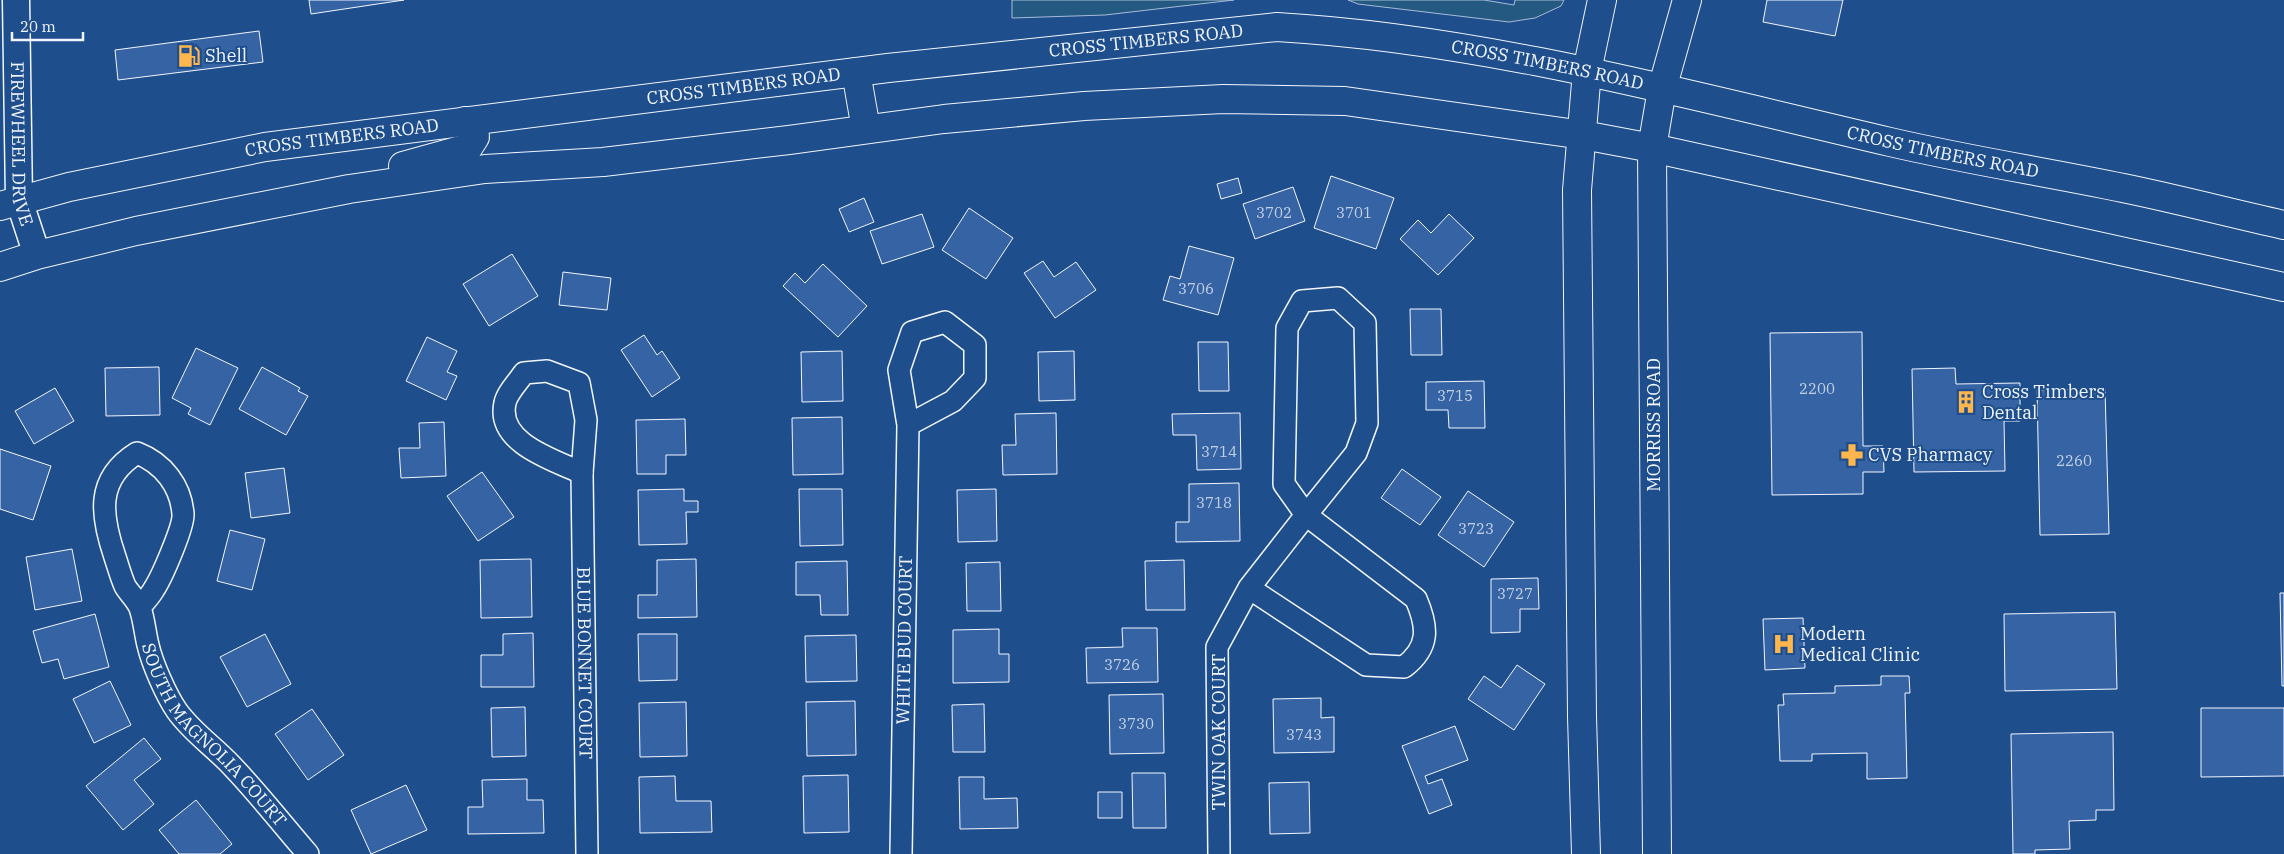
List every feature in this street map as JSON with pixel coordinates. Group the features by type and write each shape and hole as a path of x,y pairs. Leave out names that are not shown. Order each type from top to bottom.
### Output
{"main road":[{"path":"1586,854 1582,716 1577,190 1587,71 1602,0"},
{"name":"MORRISS ROAD","path":"1657,854 1652,148 1662,89 1687,0"},
{"name":"CROSS TIMBERS ROAD","path":"10,203 69,188 265,147 465,120 856,72 1277,27 1456,46 1587,71 1918,148 2124,188 2284,225"},
{"path":"856,72 866,129"},
{"path":"0,267 37,255 136,231 349,189 485,169 603,162 944,118 1084,106 1223,99 1345,101 1583,135 1652,148 2284,287"},
{"path":"349,189 391,169 468,148 475,137 474,129 465,120"}],"street":[{"name":"FIREWHEEL DRIVE","path":"16,0 10,203 37,255"},
{"name":"TWIN OAK COURT","path":"1220,854 1217,647 1249,588 1306,515 1356,453 1367,422 1365,324 1338,298 1302,301 1287,328 1284,484 1306,515 1416,599 1424,617 1425,638 1412,661 1404,667 1366,665 1249,588"},
{"name":"WHITE BUD COURT","path":"901,854 908,425 899,370 912,332 945,322 975,345 975,378 953,400 908,425"},
{"name":"BLUE BONNET COURT","path":"582,473 522,445 505,421 505,402 524,373 547,371 579,383 586,420 582,473 586,854"},
{"name":"SOUTH MAGNOLIA COURT","path":"140,607 155,588 180,528 183,515 178,495 168,474 151,458 137,454 127,460 112,477 105,492 104,505 107,532 125,586 140,607 148,647 176,709 193,730 229,763 255,791 308,854"}],"shaded area":[{"path":"1012,0 1234,0 1105,15 1012,18"},
{"path":"1348,0 1484,0 1514,5 1515,0 1564,0 1561,6 1535,18 1509,22 1358,4"}],"building":[{"path":"309,0 404,0 311,14"},
{"path":"1767,0 1843,0 1835,36 1763,22"},
{"name":"Shell","path":"259,31 263,62 118,80 115,50"},
{"path":"1331,176 1394,198 1376,249 1314,228"},
{"path":"1238,178 1242,193 1221,199 1217,184"},
{"path":"1293,187 1305,221 1255,239 1243,204"},
{"path":"864,198 874,222 849,232 839,209"},
{"path":"969,208 1013,238 986,279 942,250"},
{"path":"922,214 934,247 882,264 870,231"},
{"path":"1449,214 1474,238 1438,275 1400,239 1418,220 1431,233"},
{"path":"1189,246 1234,258 1218,315 1163,300 1170,276 1180,279"},
{"path":"512,254 538,296 489,326 463,284"},
{"path":"1043,261 1054,277 1076,262 1096,290 1055,318 1024,273"},
{"path":"823,264 867,306 838,337 783,286 795,273 805,283"},
{"path":"563,272 611,278 607,310 559,305"},
{"path":"1410,309 1441,309 1442,355 1411,355"},
{"name":"CVS Pharmacy","path":"1862,332 1863,446 1883,446 1884,472 1863,472 1863,494 1772,495 1770,333"},
{"path":"644,335 657,355 662,351 680,378 652,397 621,350"},
{"path":"427,337 457,351 447,372 457,376 446,400 406,381"},
{"path":"1198,342 1228,342 1229,391 1199,391"},
{"path":"196,348 238,368 210,425 188,414 191,408 172,398"},
{"path":"842,351 843,401 802,402 801,352"},
{"path":"1074,351 1075,400 1039,401 1038,352"},
{"path":"159,367 160,415 106,416 105,368"},
{"path":"262,367 300,388 298,391 308,396 286,435 239,409"},
{"name":"Cross Timbers Dental","path":"1955,368 1956,384 2020,383 2020,421 2004,421 2005,471 1914,472 1912,369"},
{"path":"1484,381 1485,428 1449,428 1448,410 1426,410 1426,382"},
{"path":"55,388 74,421 34,444 15,411"},
{"path":"2105,389 2109,534 2040,535 2037,390"},
{"path":"1056,413 1057,474 1003,475 1002,445 1016,445 1015,414"},
{"path":"1240,413 1241,469 1197,470 1196,435 1173,435 1172,414"},
{"path":"842,417 843,474 793,475 792,418"},
{"path":"685,419 686,455 666,455 666,474 637,474 636,420"},
{"path":"444,422 446,476 401,478 399,448 420,448 419,423"},
{"path":"0,449 51,466 33,520 0,509"},
{"path":"284,468 290,513 251,518 245,473"},
{"path":"1402,469 1441,497 1420,525 1381,498"},
{"path":"482,472 514,517 478,541 447,496"},
{"path":"1239,483 1240,541 1176,542 1176,522 1189,522 1189,484"},
{"path":"684,489 684,501 698,501 698,512 686,512 687,544 639,545 638,490"},
{"path":"799,489 842,489 843,545 800,546"},
{"path":"996,489 997,541 958,542 957,490"},
{"path":"1468,491 1514,522 1484,567 1438,535"},
{"path":"230,530 265,539 252,590 217,581"},
{"path":"72,549 82,601 35,610 26,557"},
{"path":"531,559 532,617 481,618 480,560"},
{"path":"696,559 697,617 638,618 638,595 657,595 657,560"},
{"path":"1184,560 1185,610 1146,610 1145,561"},
{"path":"847,561 848,615 821,615 820,595 796,595 796,562"},
{"path":"1000,562 1001,611 967,611 966,563"},
{"path":"1538,578 1539,609 1520,609 1520,632 1491,633 1491,579"},
{"path":"2280,593 2284,593 2284,686 2282,686"},
{"path":"2115,612 2117,689 2005,691 2004,614"},
{"path":"95,614 109,667 64,679 58,659 42,663 33,631"},
{"name":"Modern Medical Clinic","path":"1803,618 1805,668 1765,670 1763,619"},
{"path":"1122,628 1157,628 1158,682 1087,683 1086,648 1123,647"},
{"path":"999,629 999,654 1009,654 1009,682 953,683 953,630"},
{"path":"533,633 534,687 481,687 481,655 503,655 503,634"},
{"path":"265,634 291,684 247,707 220,657"},
{"path":"638,634 677,634 677,680 639,681"},
{"path":"856,635 857,681 806,682 805,636"},
{"path":"1517,665 1545,684 1514,730 1468,699 1484,676 1501,688"},
{"path":"1881,676 1909,676 1910,693 1905,693 1907,778 1867,779 1867,753 1812,754 1812,761 1780,761 1778,705 1784,705 1783,694 1835,693 1835,686 1881,685"},
{"path":"110,681 131,725 94,743 73,699"},
{"path":"1163,694 1164,753 1110,754 1109,695"},
{"path":"1321,698 1321,718 1334,717 1334,752 1274,753 1273,699"},
{"path":"855,701 856,755 807,756 806,702"},
{"path":"686,702 687,756 640,757 639,703"},
{"path":"984,704 985,752 953,752 952,705"},
{"path":"525,707 526,756 492,757 491,708"},
{"path":"2201,708 2284,708 2284,776 2201,777"},
{"path":"312,709 344,755 308,780 275,734"},
{"path":"1455,726 1468,760 1425,776 1428,784 1442,779 1452,805 1429,814 1402,746"},
{"path":"2113,732 2114,810 2096,810 2096,820 2069,821 2070,849 2035,850 2035,854 2013,854 2011,734"},
{"path":"144,738 161,759 134,780 154,804 123,830 86,786"},
{"path":"1132,773 1165,773 1166,828 1133,828"},
{"path":"848,775 849,832 804,833 803,776"},
{"path":"675,776 676,801 711,801 712,832 640,833 639,777"},
{"path":"959,777 984,777 984,799 1017,798 1018,828 960,829"},
{"path":"527,779 527,800 543,800 544,833 468,834 468,807 483,807 482,780"},
{"path":"1309,782 1310,833 1270,834 1269,783"},
{"path":"406,785 427,830 371,854 351,810"},
{"path":"1098,792 1122,792 1122,818 1098,818"},
{"path":"196,800 232,844 220,854 179,854 159,830"}],"place":[{"name":"Shell","path":"189,56"},
{"name":"Cross Timbers Dental","path":"1966,402"},
{"name":"CVS Pharmacy","path":"1852,455"},
{"name":"Modern Medical Clinic","path":"1784,644"}]}
